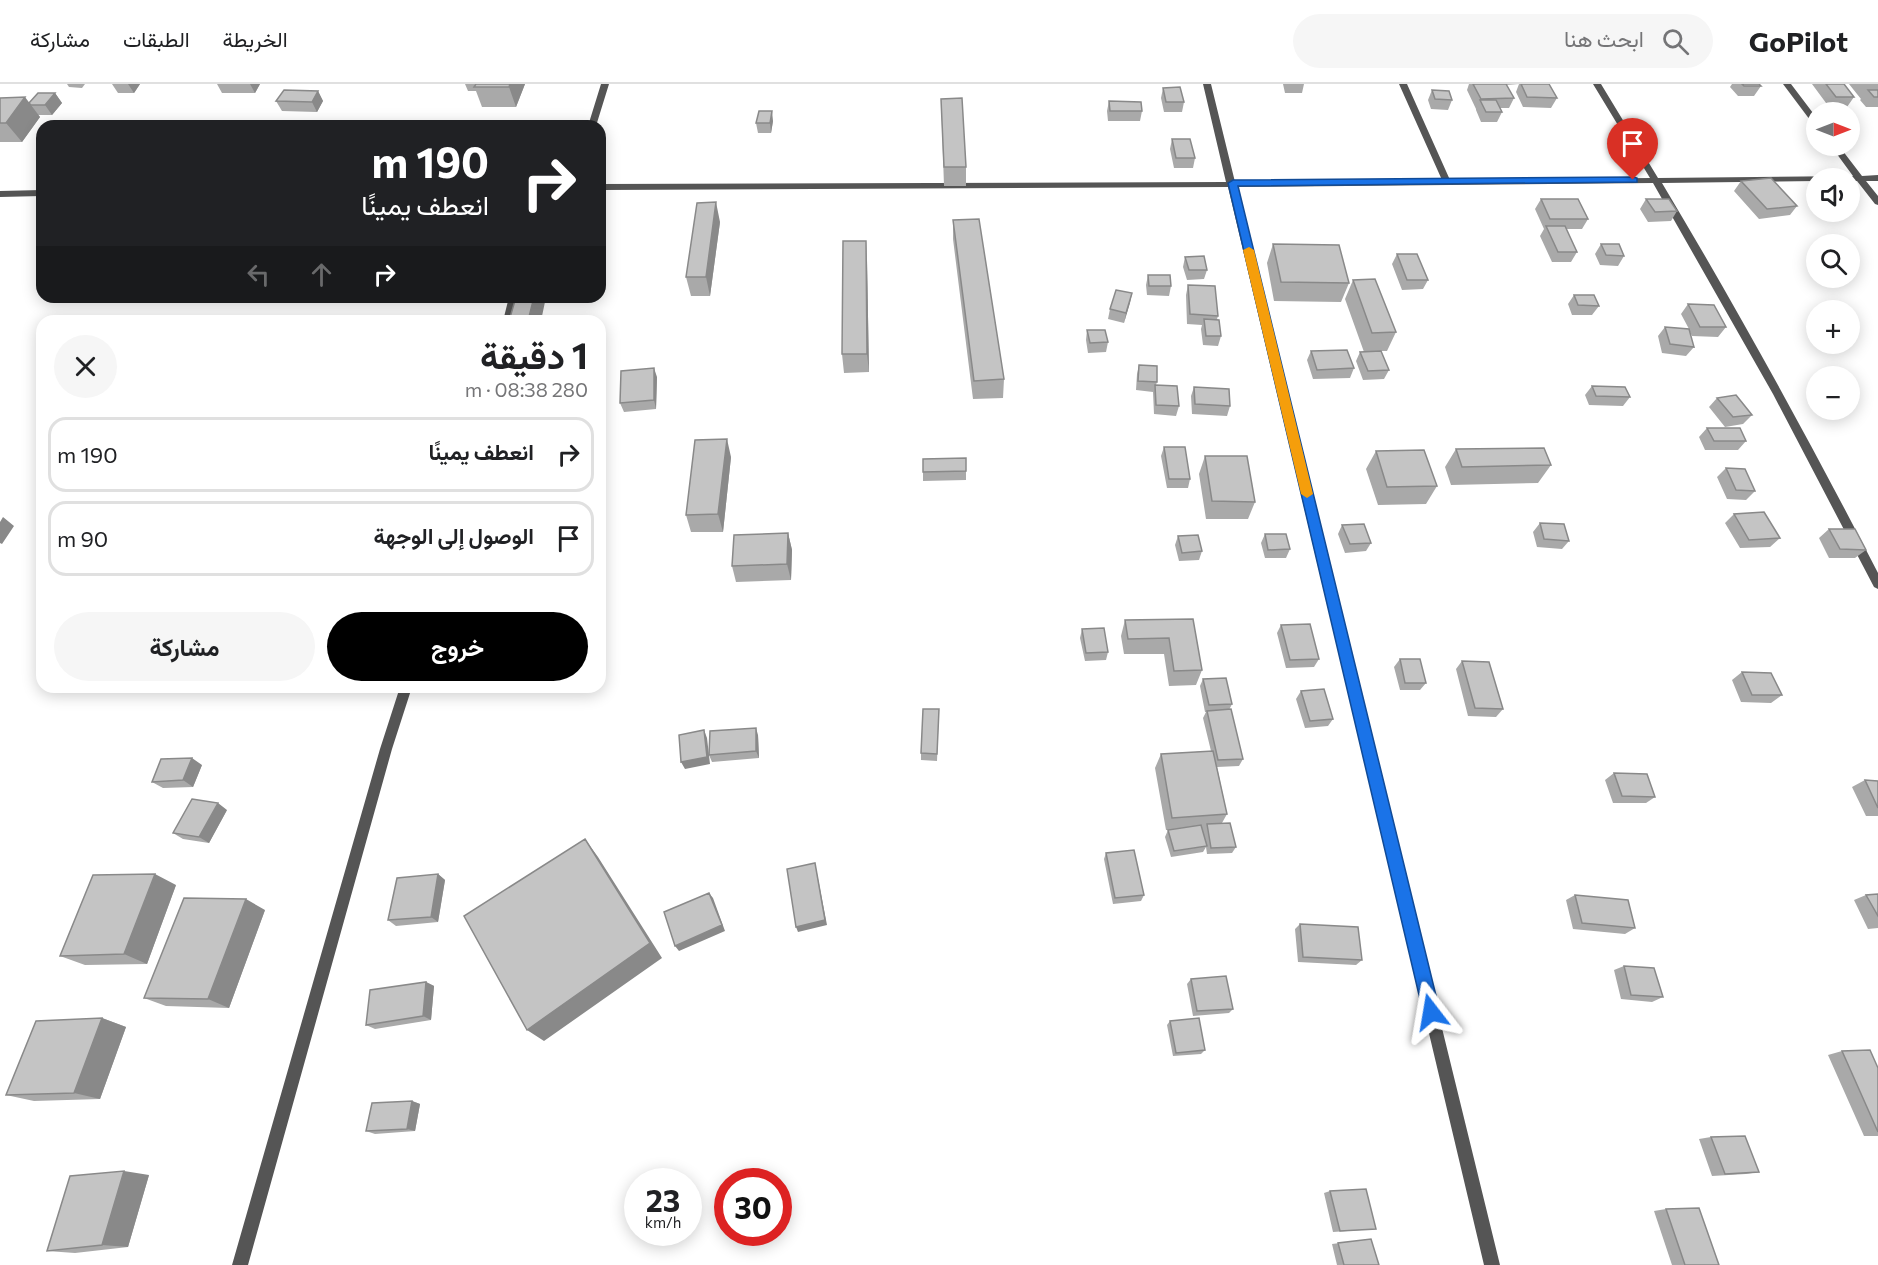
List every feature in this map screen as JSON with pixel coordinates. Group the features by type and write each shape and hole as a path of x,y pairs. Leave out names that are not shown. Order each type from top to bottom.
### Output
{"street":[{"path":"594,120 605,84"},
{"path":"1207,84 1233,183 1492,1265"},
{"path":"1403,84 1447,182"},
{"path":"1597,84 1657,180 1814,460 1878,584"},
{"path":"1787,84 1806,109"},
{"path":"1843,156 1852,168"},
{"path":"1860,178 1878,178"},
{"path":"1860,178 1878,202"},
{"path":"606,188 1009,187 1806,179"},
{"path":"0,194 36,193"},
{"path":"240,1265 404,693"}],"building":[{"path":"476,84 510,84 509,87 474,87"},
{"path":"1473,84 1506,84 1514,98 1481,99"},
{"path":"1521,84 1549,84 1557,98 1527,97"},
{"path":"1742,84 1759,84 1761,86 1744,86"},
{"path":"1826,84 1844,84 1854,97 1836,97"},
{"path":"1180,87 1184,102 1166,102 1163,88"},
{"path":"284,90 318,91 312,102 276,101"},
{"path":"1432,90 1449,91 1452,100 1435,99"},
{"path":"1868,90 1878,90 1878,97 1874,97"},
{"path":"38,93 55,93 45,105 31,105 29,103"},
{"path":"25,97 6,123 0,123 0,98"},
{"path":"962,98 966,167 944,167 941,99"},
{"path":"1480,100 1496,100 1502,112 1486,112"},
{"path":"1109,101 1141,102 1142,111 1110,111"},
{"path":"759,111 772,111 770,123 756,123"},
{"path":"1172,139 1190,139 1195,158 1176,158"},
{"path":"1771,178 1797,206 1767,209 1741,181"},
{"path":"1541,199 1578,199 1588,219 1550,219"},
{"path":"1646,199 1669,199 1677,211 1655,212"},
{"path":"716,202 706,277 686,277 697,203"},
{"path":"979,219 1004,379 974,381 953,220"},
{"path":"1546,226 1565,226 1577,252 1558,252"},
{"path":"843,241 866,241 867,354 842,354"},
{"path":"1273,244 1339,245 1349,283 1281,282"},
{"path":"1601,244 1619,244 1624,256 1606,255"},
{"path":"1397,254 1417,254 1428,280 1407,280"},
{"path":"1204,256 1207,270 1189,270 1185,257"},
{"path":"1148,275 1170,275 1171,286 1149,286"},
{"path":"1375,279 1396,332 1372,333 1353,280"},
{"path":"1188,285 1215,286 1218,316 1190,314"},
{"path":"1116,290 1132,293 1126,313 1110,309"},
{"path":"1574,295 1594,295 1599,306 1578,305"},
{"path":"514,303 532,303 530,315 511,315"},
{"path":"1688,304 1714,305 1726,327 1700,327"},
{"path":"1204,319 1219,320 1221,336 1206,336"},
{"path":"1665,327 1689,329 1694,347 1670,344"},
{"path":"1087,330 1105,330 1108,342 1090,343"},
{"path":"1347,350 1354,368 1317,370 1311,351"},
{"path":"1381,351 1389,370 1368,371 1360,352"},
{"path":"1139,365 1157,366 1157,382 1138,381"},
{"path":"654,368 654,400 620,403 621,371"},
{"path":"1155,385 1177,386 1179,406 1156,405"},
{"path":"1592,386 1625,387 1630,397 1596,396"},
{"path":"1194,387 1229,389 1230,406 1195,404"},
{"path":"1736,395 1752,415 1733,417 1717,398"},
{"path":"1707,428 1740,428 1746,441 1714,441"},
{"path":"727,439 718,514 686,515 695,440"},
{"path":"1164,447 1185,447 1190,479 1169,479"},
{"path":"1544,448 1551,465 1462,467 1456,449"},
{"path":"1424,450 1437,486 1387,487 1376,451"},
{"path":"1205,456 1247,456 1255,502 1212,501"},
{"path":"966,458 966,471 923,472 923,459"},
{"path":"1726,468 1745,469 1755,491 1736,490"},
{"path":"1764,512 1780,538 1749,540 1734,514"},
{"path":"1540,523 1564,524 1569,541 1544,539"},
{"path":"1364,524 1371,543 1350,544 1342,525"},
{"path":"1829,529 1855,529 1866,550 1840,549"},
{"path":"788,533 787,564 732,566 734,535"},
{"path":"1265,534 1286,534 1290,549 1268,550"},
{"path":"1198,535 1202,551 1182,553 1178,536"},
{"path":"1193,619 1202,670 1174,671 1169,638 1128,639 1125,620"},
{"path":"1310,624 1319,659 1290,660 1281,625"},
{"path":"1104,628 1108,652 1086,653 1082,629"},
{"path":"1400,659 1420,659 1426,683 1405,683"},
{"path":"1462,661 1489,662 1503,709 1475,708"},
{"path":"1742,672 1771,673 1782,695 1752,695"},
{"path":"1226,678 1232,704 1209,705 1203,679"},
{"path":"1324,689 1333,719 1310,721 1301,691"},
{"path":"923,709 939,709 937,754 921,753"},
{"path":"1231,709 1243,759 1218,760 1207,711"},
{"path":"756,728 756,751 709,755 710,731"},
{"path":"704,730 707,757 681,762 679,735"},
{"path":"1213,751 1227,814 1172,818 1161,754"},
{"path":"192,758 183,780 152,782 161,759"},
{"path":"1614,773 1647,774 1655,797 1622,796"},
{"path":"1865,780 1878,781 1878,808"},
{"path":"192,799 218,803 199,837 173,833"},
{"path":"1230,823 1236,847 1211,848 1207,824"},
{"path":"1201,825 1207,846 1174,851 1168,830"},
{"path":"585,839 650,943 527,1030 464,916"},
{"path":"1134,850 1144,895 1115,898 1106,853"},
{"path":"815,863 825,920 796,927 787,869"},
{"path":"155,874 124,954 60,956 93,875"},
{"path":"438,874 431,917 388,920 397,878"},
{"path":"709,893 722,925 675,946 664,912"},
{"path":"1878,894 1878,916 1866,895"},
{"path":"1575,895 1628,900 1635,928 1582,923"},
{"path":"184,898 246,899 208,999 144,998"},
{"path":"1300,924 1358,927 1362,960 1303,957"},
{"path":"1624,966 1654,968 1663,997 1631,995"},
{"path":"1226,976 1233,1009 1197,1011 1191,979"},
{"path":"426,982 423,1016 366,1025 370,990"},
{"path":"102,1018 74,1093 6,1095 36,1021"},
{"path":"1199,1018 1205,1050 1176,1053 1170,1021"},
{"path":"1870,1050 1878,1068 1878,1132 1842,1051"},
{"path":"412,1101 407,1129 366,1131 372,1103"},
{"path":"1745,1136 1759,1172 1725,1174 1711,1137"},
{"path":"124,1171 102,1245 47,1251 70,1176"},
{"path":"1366,1189 1376,1229 1340,1231 1330,1191"},
{"path":"1699,1208 1719,1265 1685,1265 1666,1209"},
{"path":"1371,1239 1379,1265 1344,1265 1338,1243"}],"slow traffic":[{"path":"1249,250 1307,494"}],"route":[{"path":"1431,1012 1233,183 1633,180"}]}
